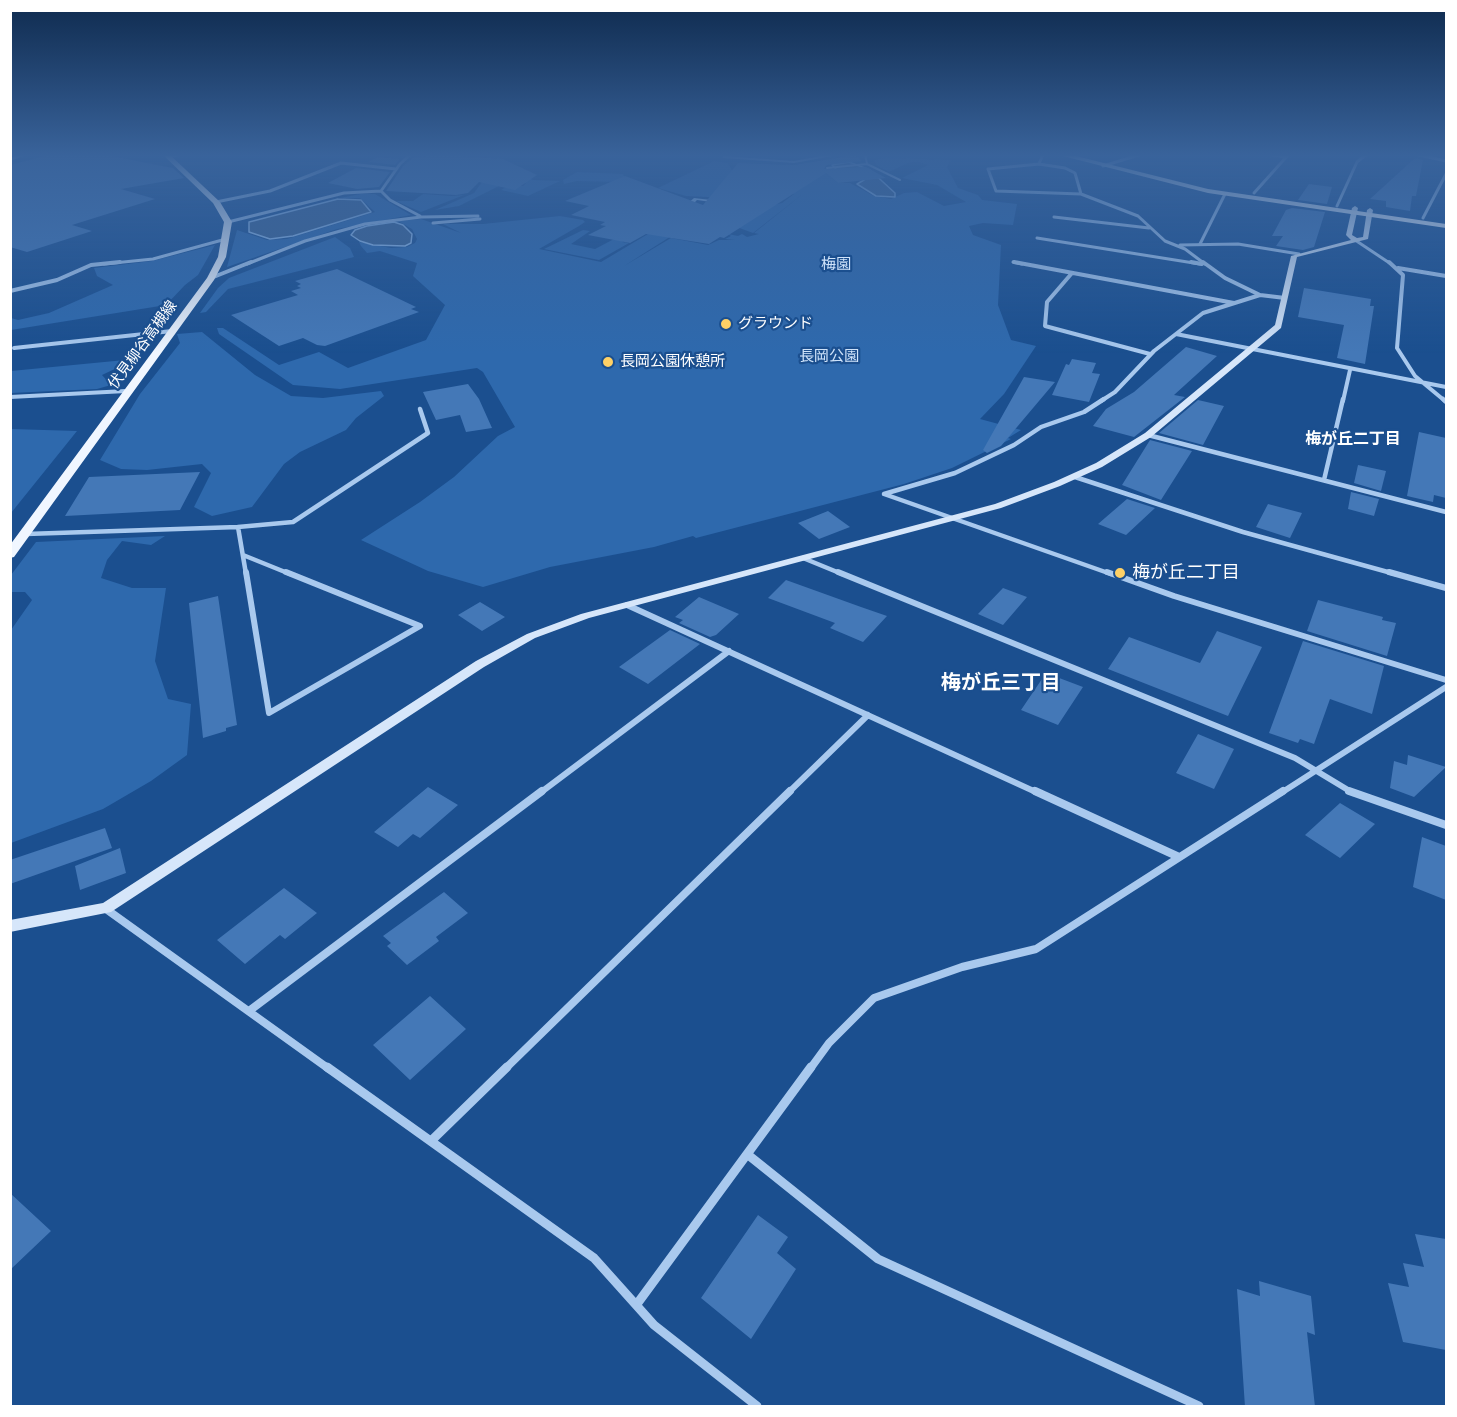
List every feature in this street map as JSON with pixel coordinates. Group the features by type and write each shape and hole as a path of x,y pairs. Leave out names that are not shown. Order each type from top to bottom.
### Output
{"main road":[{"path":"1412,220 1446,226"},
{"name":"伏見柳谷高槻線","path":"10,554 210,278 222,257 228,222"}],"street":[{"path":"228,222 235,220"},
{"path":"210,278 339,231 392,220"},
{"path":"433,223 459,220"},
{"path":"1081,220 1150,228"},
{"path":"1141,220 1165,241 1185,249 1204,265 1225,278 1260,295 1285,298"},
{"path":"1200,244 1212,220"},
{"path":"1353,220 1349,235 1398,268 1446,276"},
{"path":"10,926 106,908 497,654 549,629 627,605 1019,499 1075,477 1120,454 1148,435 1278,326 1294,256 1366,238 1369,220"},
{"path":"1036,238 1204,265"},
{"path":"10,291 57,280 91,265 153,259 226,239"},
{"path":"1177,245 1258,246 1299,254"},
{"path":"1013,262 1235,303"},
{"path":"1398,268 1403,278 1396,343 1406,364 1446,402"},
{"path":"1072,273 1047,302 1045,326 1150,354"},
{"path":"1260,295 1203,313 1150,354 1115,392 1084,412 1041,427 1014,445 955,473 884,494 1174,596 1446,680"},
{"path":"14,348 172,331"},
{"path":"1176,334 1446,387"},
{"path":"1324,480 1350,369"},
{"path":"10,397 126,392"},
{"path":"26,534 238,527 293,522 428,433 420,409"},
{"path":"1148,435 1446,512"},
{"path":"1075,477 1243,532 1446,588"},
{"path":"238,527 269,713 420,626 243,555"},
{"path":"803,558 1295,758 1346,790 1446,825"},
{"path":"627,605 1179,857"},
{"path":"249,1011 729,651"},
{"path":"637,1304 829,1043 874,998 962,967 1036,949 1446,687"},
{"path":"431,1141 868,715"},
{"path":"106,908 594,1257 654,1325 757,1407"},
{"path":"747,1154 878,1259 1199,1407"}],"green space":[{"path":"349,220 384,220 337,229 227,267 237,230 267,240 287,239"},
{"name":"長岡公園","path":"424,220 461,233 443,224 583,220 585,222 539,249 601,262 653,231 676,233 624,266 671,238 708,245 719,240 735,240 725,239 731,236 728,234 738,236 742,234 747,237 759,234 754,233 770,220 1014,220 1013,225 983,223 969,226 973,235 1001,245 998,305 1011,340 1036,346 1004,394 980,419 1021,430 1008,438 1011,439 952,468 904,484 696,538 693,536 654,547 550,567 483,587 428,571 361,540 420,502 454,477 498,436 515,427 483,372 477,368 340,389 293,385 219,334 217,328 223,328 279,365 319,352 348,368 426,340 445,305 413,276 417,263 380,251 367,253 359,242 391,248 407,247 415,243 417,239 412,229 398,221"},
{"name":"長岡公園","path":"744,220 769,220 753,233 734,226"},
{"path":"583,230 590,231 571,244 595,249 614,239 628,238 622,242 629,243 599,260 544,249"},
{"path":"335,237 350,248 354,257 228,289 206,312 200,313 218,288 229,278"},
{"path":"215,245 198,275 166,305 11,330 11,318 18,320 49,313 113,285 97,276 94,268 152,261"},
{"path":"202,332 255,375 291,396 323,398 381,391 384,396 356,418 346,430 300,452 284,464 252,507 212,516 194,507 211,473 202,464 147,470 121,469 100,460 140,394 180,343 177,334"},
{"path":"125,360 121,366 102,375 111,385 97,389 11,393 11,371"},
{"path":"10,429 77,431 11,513"},
{"path":"165,536 151,545 122,541 107,560 101,578 132,588 166,588 155,661 168,699 191,704 187,755 151,781 103,809 11,843 11,630 32,600 25,592 11,592 11,575 36,542"}],"shaded area":[{"path":"345,220 293,236 270,239 249,232 249,222"},
{"path":"394,222 403,225 412,234 411,243 405,246 373,245 351,235 355,230 367,226"}],"building":[{"path":"10,220 88,220 72,225 92,231 27,252 10,247"},
{"path":"596,220 752,220 724,238 720,237 709,244 646,234 630,243 588,235 606,226 600,225 605,222"},
{"path":"1281,220 1322,220 1314,247 1303,250 1276,246 1283,236 1272,236"},
{"path":"337,269 416,307 411,309 419,312 325,346 303,338 279,346 231,315 298,295 291,291 301,288 297,286 301,284 295,281"},
{"path":"1304,288 1371,299 1370,306 1374,306 1365,364 1337,358 1344,325 1298,317"},
{"path":"1186,347 1217,356 1174,395 1185,397 1134,437 1093,426 1106,409 1134,392"},
{"path":"1072,359 1096,363 1092,373 1100,374 1089,402 1052,395 1066,364 1069,365"},
{"path":"1024,377 1055,382 1001,446 987,453 983,450"},
{"path":"468,384 479,399 492,428 466,432 460,415 436,420 423,392"},
{"path":"1198,400 1224,406 1203,445 1159,433"},
{"path":"1419,432 1446,438 1446,498 1434,495 1433,502 1407,496"},
{"path":"1150,440 1192,451 1161,500 1122,485"},
{"path":"1358,465 1386,471 1381,491 1354,483"},
{"path":"200,472 180,510 65,516 89,477"},
{"path":"1351,492 1379,499 1374,516 1348,509"},
{"path":"1127,499 1155,508 1126,535 1098,524"},
{"path":"1268,504 1302,513 1290,538 1256,527"},
{"path":"828,511 850,527 819,539 798,523"},
{"path":"786,580 887,616 863,642 830,628 835,623 768,598"},
{"path":"1003,588 1027,597 1003,625 978,614"},
{"path":"218,596 237,725 203,738 189,603"},
{"path":"699,597 739,614 716,635 710,637 679,623 683,620 675,617"},
{"path":"1318,600 1383,617 1382,620 1396,623 1387,656 1307,631"},
{"path":"480,602 505,617 482,631 458,615"},
{"path":"670,630 700,644 648,684 619,667"},
{"path":"1217,631 1262,647 1228,716 1108,669 1129,637 1200,663"},
{"path":"1303,641 1384,666 1372,714 1330,699 1314,744 1300,739 1298,743 1269,733"},
{"path":"1046,673 1083,687 1058,725 1021,710"},
{"path":"1198,734 1234,749 1214,789 1176,773"},
{"path":"1408,755 1446,767 1414,797 1390,788 1394,761 1407,765"},
{"path":"428,787 458,805 420,838 413,834 398,847 374,832"},
{"path":"1340,803 1375,824 1340,858 1305,835"},
{"path":"105,828 112,848 10,884 10,860"},
{"path":"1422,837 1446,846 1446,900 1413,887"},
{"path":"120,848 126,873 80,890 75,866"},
{"path":"284,888 317,913 285,939 280,935 245,964 217,940"},
{"path":"444,892 468,913 436,937 439,941 407,965 387,946 391,943 383,936"},
{"path":"430,996 466,1029 410,1080 373,1045"},
{"path":"10,1193 51,1231 10,1270"},
{"path":"758,1215 788,1237 777,1253 796,1269 751,1339 701,1298"},
{"path":"1415,1234 1446,1239 1446,1350 1403,1342 1388,1283 1409,1287 1403,1263 1424,1267"},
{"path":"1259,1281 1311,1296 1315,1335 1307,1332 1315,1407 1245,1407 1237,1289 1260,1296"}],"place":[{"name":"グラウンド","path":"726,324"},
{"name":"長岡公園休憩所","path":"608,362"},
{"name":"梅が丘二丁目","path":"1120,573"}],"district":[{"name":"梅が丘二丁目","path":"1353,439"},
{"name":"梅が丘三丁目","path":"1001,683"}],"park label":[{"name":"梅園","path":"836,265"}]}
